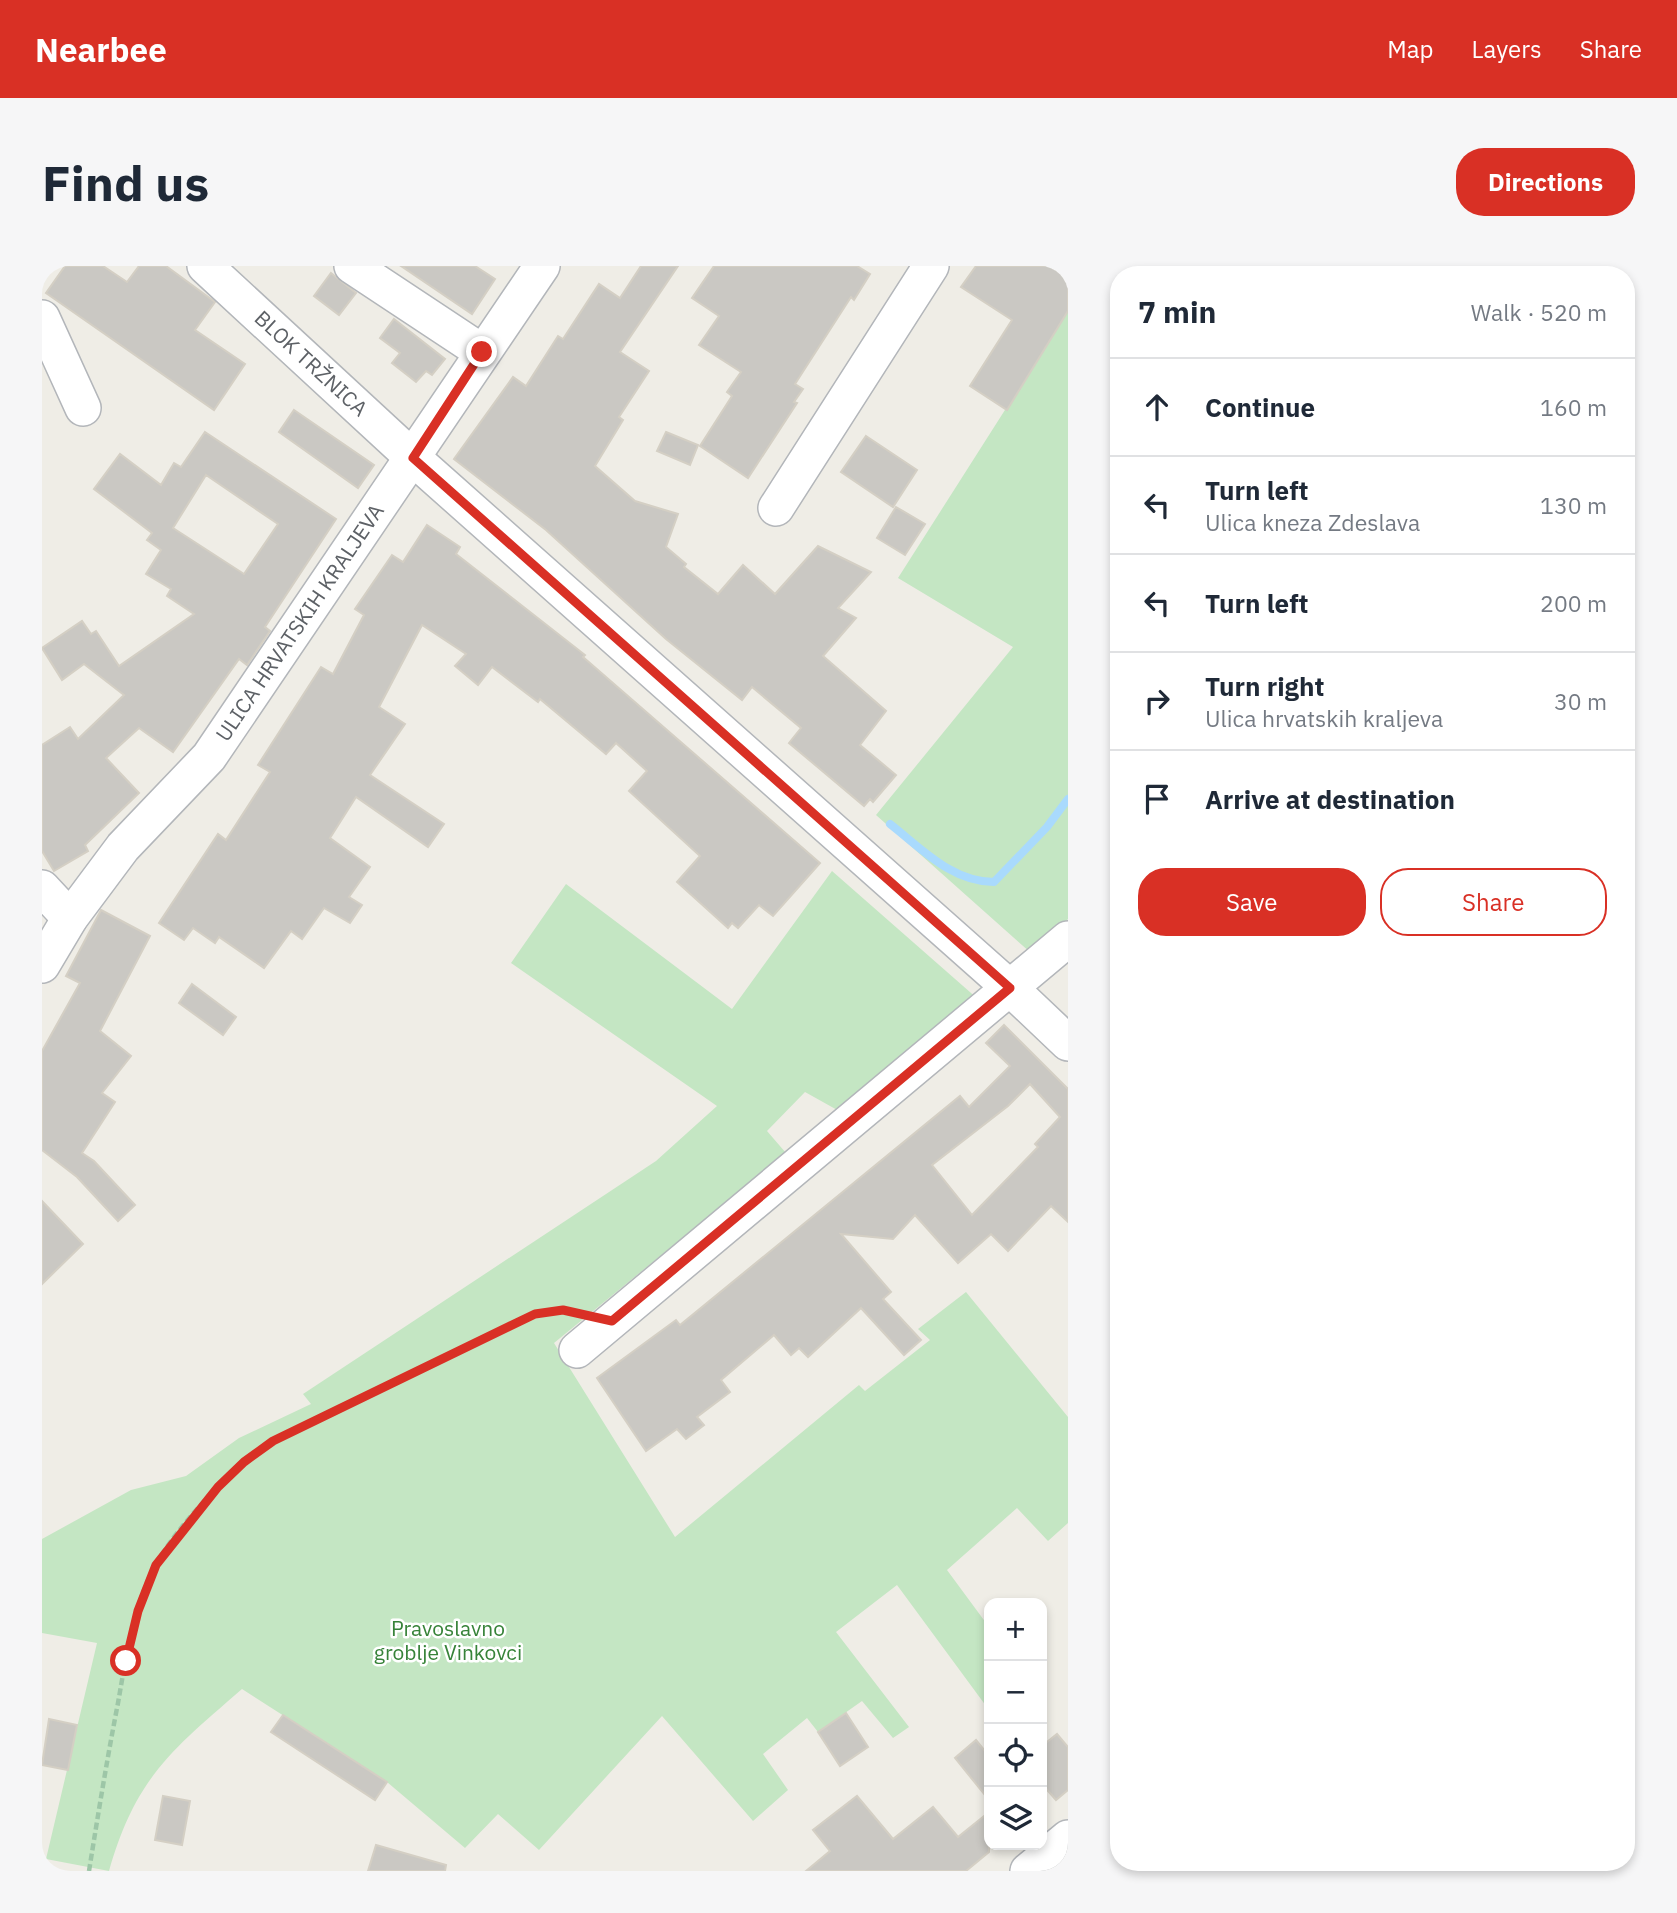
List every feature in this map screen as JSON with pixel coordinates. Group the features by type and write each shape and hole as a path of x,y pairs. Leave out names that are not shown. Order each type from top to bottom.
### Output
{"street":[{"path":"352,266 482,352"},
{"name":"ULICA HRVATSKIH KRALJEVA","path":"42,965 70,918 123,847 209,757 542,266"},
{"path":"776,509 931,266"},
{"name":"BLOK TRŽNICA","path":"207,267 413,458 1010,988 1068,1043"},
{"path":"42,318 83,408"},
{"path":"42,888 70,918"},
{"path":"577,1350 1068,939"},
{"path":"1028,1871 1068,1838"}],"path":[{"path":"89,1871 126,1661 138,1611 156,1565 218,1487 244,1462 273,1441 535,1314 563,1310 612,1321"}],"green space":[{"path":"1068,311 1068,919 1031,953 876,815 1013,647 898,578"},
{"name":"Pravoslavno groblje Vinkovci","path":"832,871 979,1000 839,1111 805,1092 767,1131 786,1153 554,1343 675,1537 859,1385 865,1391 930,1340 918,1329 966,1292 1068,1417 1068,1523 1048,1541 1017,1508 947,1570 984,1620 984,1703 897,1585 836,1632 909,1727 893,1738 862,1701 818,1732 807,1718 763,1754 788,1790 753,1821 662,1716 539,1850 498,1814 465,1848 387,1782 242,1689 176,1749 144,1788 131,1812 109,1871 46,1859 97,1643 42,1633 42,1539 131,1490 186,1476 239,1438 311,1404 303,1394 656,1161 717,1106 511,963 566,884 732,1009"}],"building":[{"path":"65,266 103,266 127,282 139,266 166,266 215,302 195,330 245,364 214,410 46,293"},
{"path":"401,266 475,266 495,279 472,314"},
{"path":"641,266 678,266 620,352 649,371 619,417 623,420 595,466 635,501 678,514 666,547 686,564 684,567 718,594 743,565 775,594 818,546 871,572 838,608 856,618 823,656 886,711 860,745 896,775 873,802 870,799 864,806 789,743 801,728 752,687 742,700 666,639 546,530 454,459 513,377 526,386 558,336 563,339 599,284 620,298"},
{"path":"714,266 857,266 870,274 854,300 851,297 795,384 803,389 794,402 797,403 748,478 700,446 732,396 727,392 741,372 699,345 719,316 692,298"},
{"path":"976,266 1049,266 1068,277 1068,311 1007,410 970,386 1012,320 961,287"},
{"path":"331,273 356,293 339,315 314,296"},
{"path":"394,319 445,359 432,375 426,371 416,382 392,363 400,353 380,338"},
{"path":"294,410 374,465 358,488 279,432"},
{"path":"205,432 336,519 265,627 270,631 247,665 239,659 173,752 139,728 106,758 139,793 85,845 88,851 54,871 42,851 42,745 70,727 78,739 124,695 84,664 62,680 42,648 82,621 91,634 96,631 119,666 194,614 167,596 171,589 146,574 161,550 147,540 152,533 94,489 120,454 161,485 174,463 181,467","holes":["206,475 278,524 244,574 173,528"]},
{"path":"666,432 698,445 690,465 657,451"},
{"path":"866,436 917,470 893,507 841,472"},
{"path":"896,507 925,524 905,555 877,538"},
{"path":"427,525 460,547 456,554 585,655 583,657 820,863 773,916 759,905 738,928 732,923 728,928 677,882 700,856 629,791 647,771 616,743 606,754 540,699 538,702 492,667 478,685 455,666 466,654 422,625 379,707 405,724 370,775 444,824 428,847 356,797 330,838 370,867 349,897 362,905 350,923 324,908 302,939 291,931 264,968 219,937 215,943 193,928 184,940 159,923 218,834 226,840 270,772 258,765 321,667 333,674 364,615 355,609 392,555 403,562"},
{"path":"101,910 150,936 100,1031 131,1056 102,1093 115,1102 82,1153 94,1161 135,1205 118,1221 77,1177 42,1150 42,1051 80,983 66,976"},
{"path":"192,984 236,1017 223,1035 179,1003"},
{"path":"1004,1025 1068,1089 1068,1222 1051,1206 1008,1251 991,1234 958,1263 915,1215 893,1239 841,1234 891,1292 883,1299 921,1340 904,1355 861,1308 808,1357 799,1348 791,1355 774,1335 721,1380 730,1392 697,1417 704,1425 686,1439 677,1429 646,1451 597,1378 676,1320 680,1325 960,1096 969,1107 1010,1066 986,1043","holes":["1030,1084 1060,1117 1035,1144 1038,1147 972,1215 932,1165 1008,1106"]},
{"path":"42,1201 83,1244 42,1284"},
{"path":"846,1713 868,1747 840,1766 818,1732"},
{"path":"283,1715 387,1782 375,1800 271,1732"},
{"path":"49,1719 77,1725 68,1770 42,1765"},
{"path":"1057,1734 1068,1747 1068,1790 1056,1800 1047,1790 1047,1742"},
{"path":"976,1740 984,1750 984,1794 955,1758"},
{"path":"163,1796 190,1801 182,1845 155,1840"},
{"path":"857,1796 893,1839 933,1807 958,1837 984,1816 984,1850 989,1852 966,1871 806,1871 830,1851 813,1830"},
{"path":"376,1845 446,1865 445,1871 368,1871"}],"waterway":[{"path":"890,824 951,870 979,881 994,882 1047,827 1068,799"}],"route":[{"path":"126,1661 138,1611 156,1565 218,1487 244,1462 273,1441 415,1375 535,1314 563,1310 612,1321 1010,988 413,458 482,352"}]}
